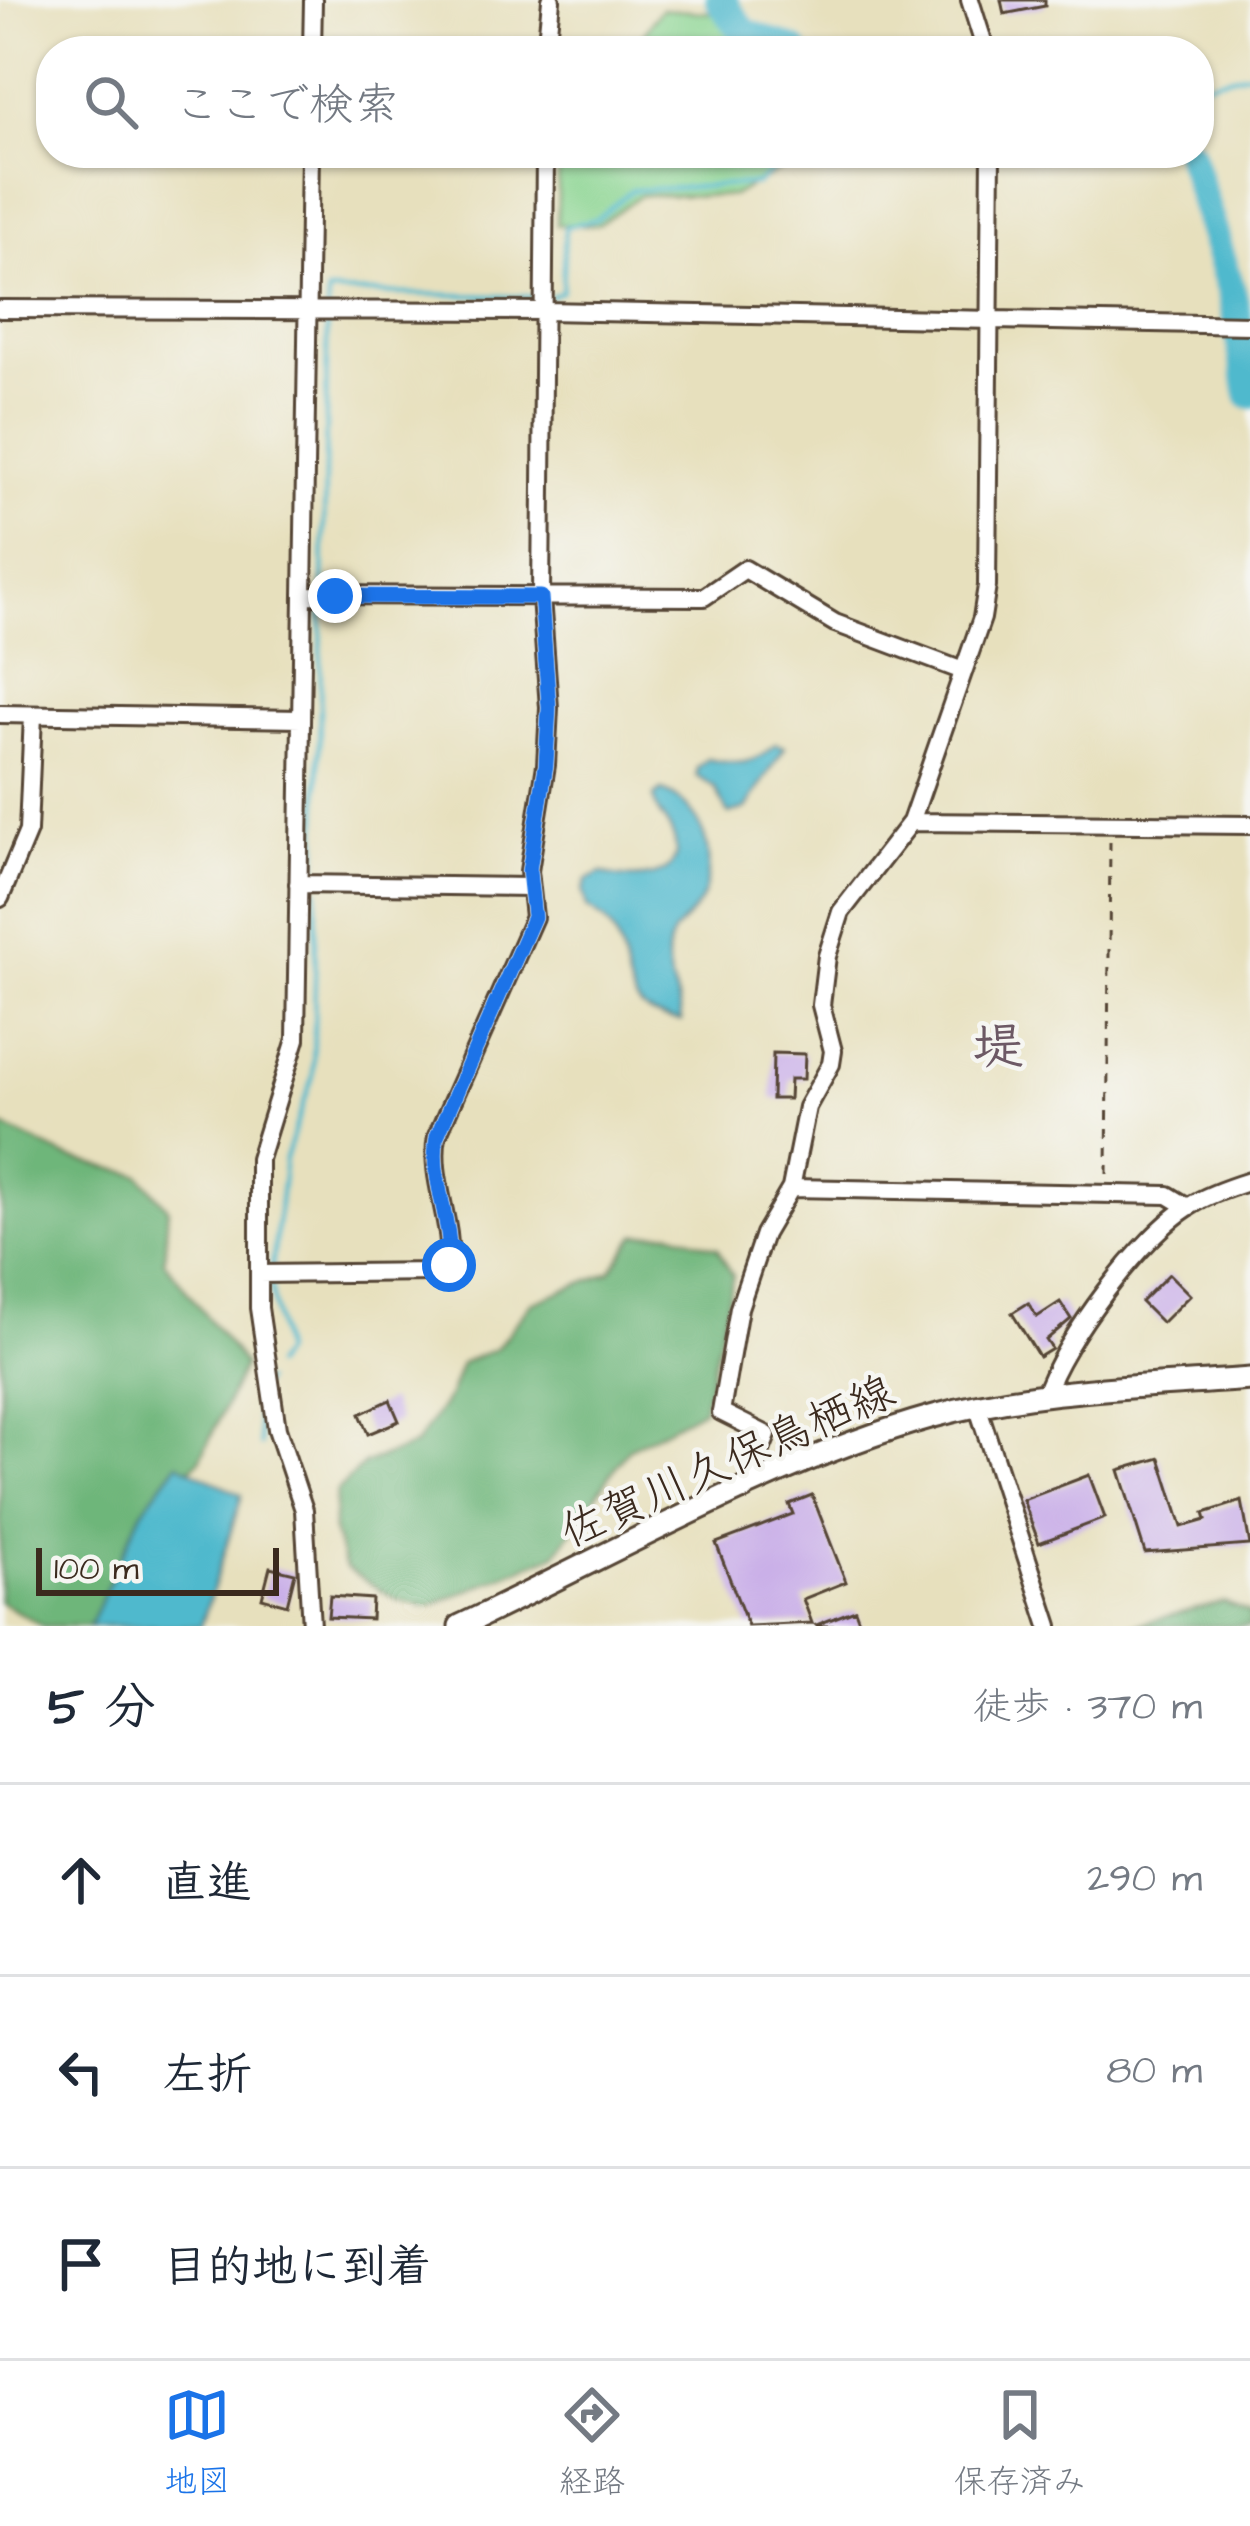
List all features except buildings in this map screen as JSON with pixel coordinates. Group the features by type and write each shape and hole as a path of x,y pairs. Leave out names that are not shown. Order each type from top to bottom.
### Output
{"main road":[{"name":"佐賀川久保鳥栖線","path":"460,1626 838,1448 978,1408 1045,1395 1250,1379"}],"street":[{"path":"312,36 313,0"},
{"path":"547,36 551,0"},
{"path":"970,0 982,36"},
{"path":"310,168 296,1039 260,1160 259,1308 277,1429 304,1510 311,1626"},
{"path":"259,1274 435,1272 449,1265 450,1228 433,1160 437,1136 534,917 529,887 548,736 541,597 545,168"},
{"path":"745,1491 767,1435 722,1412 739,1308 764,1234 790,1188 806,1107 833,1051 821,1005 826,956 841,912 910,822 988,586 991,168"},
{"path":"0,309 544,311 1250,325"},
{"path":"303,596 704,598 745,569 835,623 963,670"},
{"path":"0,714 301,719"},
{"path":"0,898 28,831 33,715"},
{"path":"910,822 1250,824"},
{"path":"298,884 529,887"},
{"path":"1045,1395 1082,1324 1188,1207 1250,1181"},
{"path":"790,1188 1168,1195 1188,1207"},
{"path":"978,1408 1049,1626"}],"path":[{"path":"1107,1194 1110,824"}],"green space":[{"path":"661,9 717,13 742,36 642,36"},
{"path":"559,168 785,168 732,196 641,195 597,225 557,225"},
{"path":"2,1126 69,1158 140,1175 168,1208 164,1261 244,1365 201,1458 151,1509 93,1626 43,1626 0,1602"},
{"path":"671,1232 717,1248 733,1276 703,1409 628,1449 556,1554 428,1607 396,1599 345,1568 333,1531 336,1492 364,1464 415,1445 449,1396 461,1363 496,1349 531,1303 610,1272 636,1235"},
{"path":"1223,1602 1250,1613 1250,1626 1130,1626"}],"water":[{"path":"776,744 785,747 746,809 729,814 715,788 697,776 697,768 707,759 744,762"},
{"path":"662,791 677,798 698,821 708,853 700,902 673,934 668,948 681,1021 655,1016 640,1005 631,991 617,939 606,922 587,908 583,891 587,880 601,873 642,877 667,869 676,848 655,802 654,796"},
{"path":"178,1463 242,1495 201,1626 89,1626 142,1511"}],"waterway":[{"path":"720,0 745,33 753,36"},
{"path":"1214,80 1250,72"},
{"path":"551,297 562,291 565,227 596,219 632,190 757,184 775,168"},
{"path":"1194,168 1232,293 1250,394"},
{"path":"323,590 328,292 540,297"},
{"path":"317,878 322,601"},
{"path":"272,1268 285,1158 313,1076 317,889"},
{"path":"270,1279 282,1352 273,1366"},
{"path":"260,1445 255,1397 264,1381"}],"district":[{"name":"堤","path":"998,1048"}],"route":[{"path":"335,596 541,597 549,708 546,765 529,871 534,917 437,1136 433,1160 450,1228 449,1265"}]}
